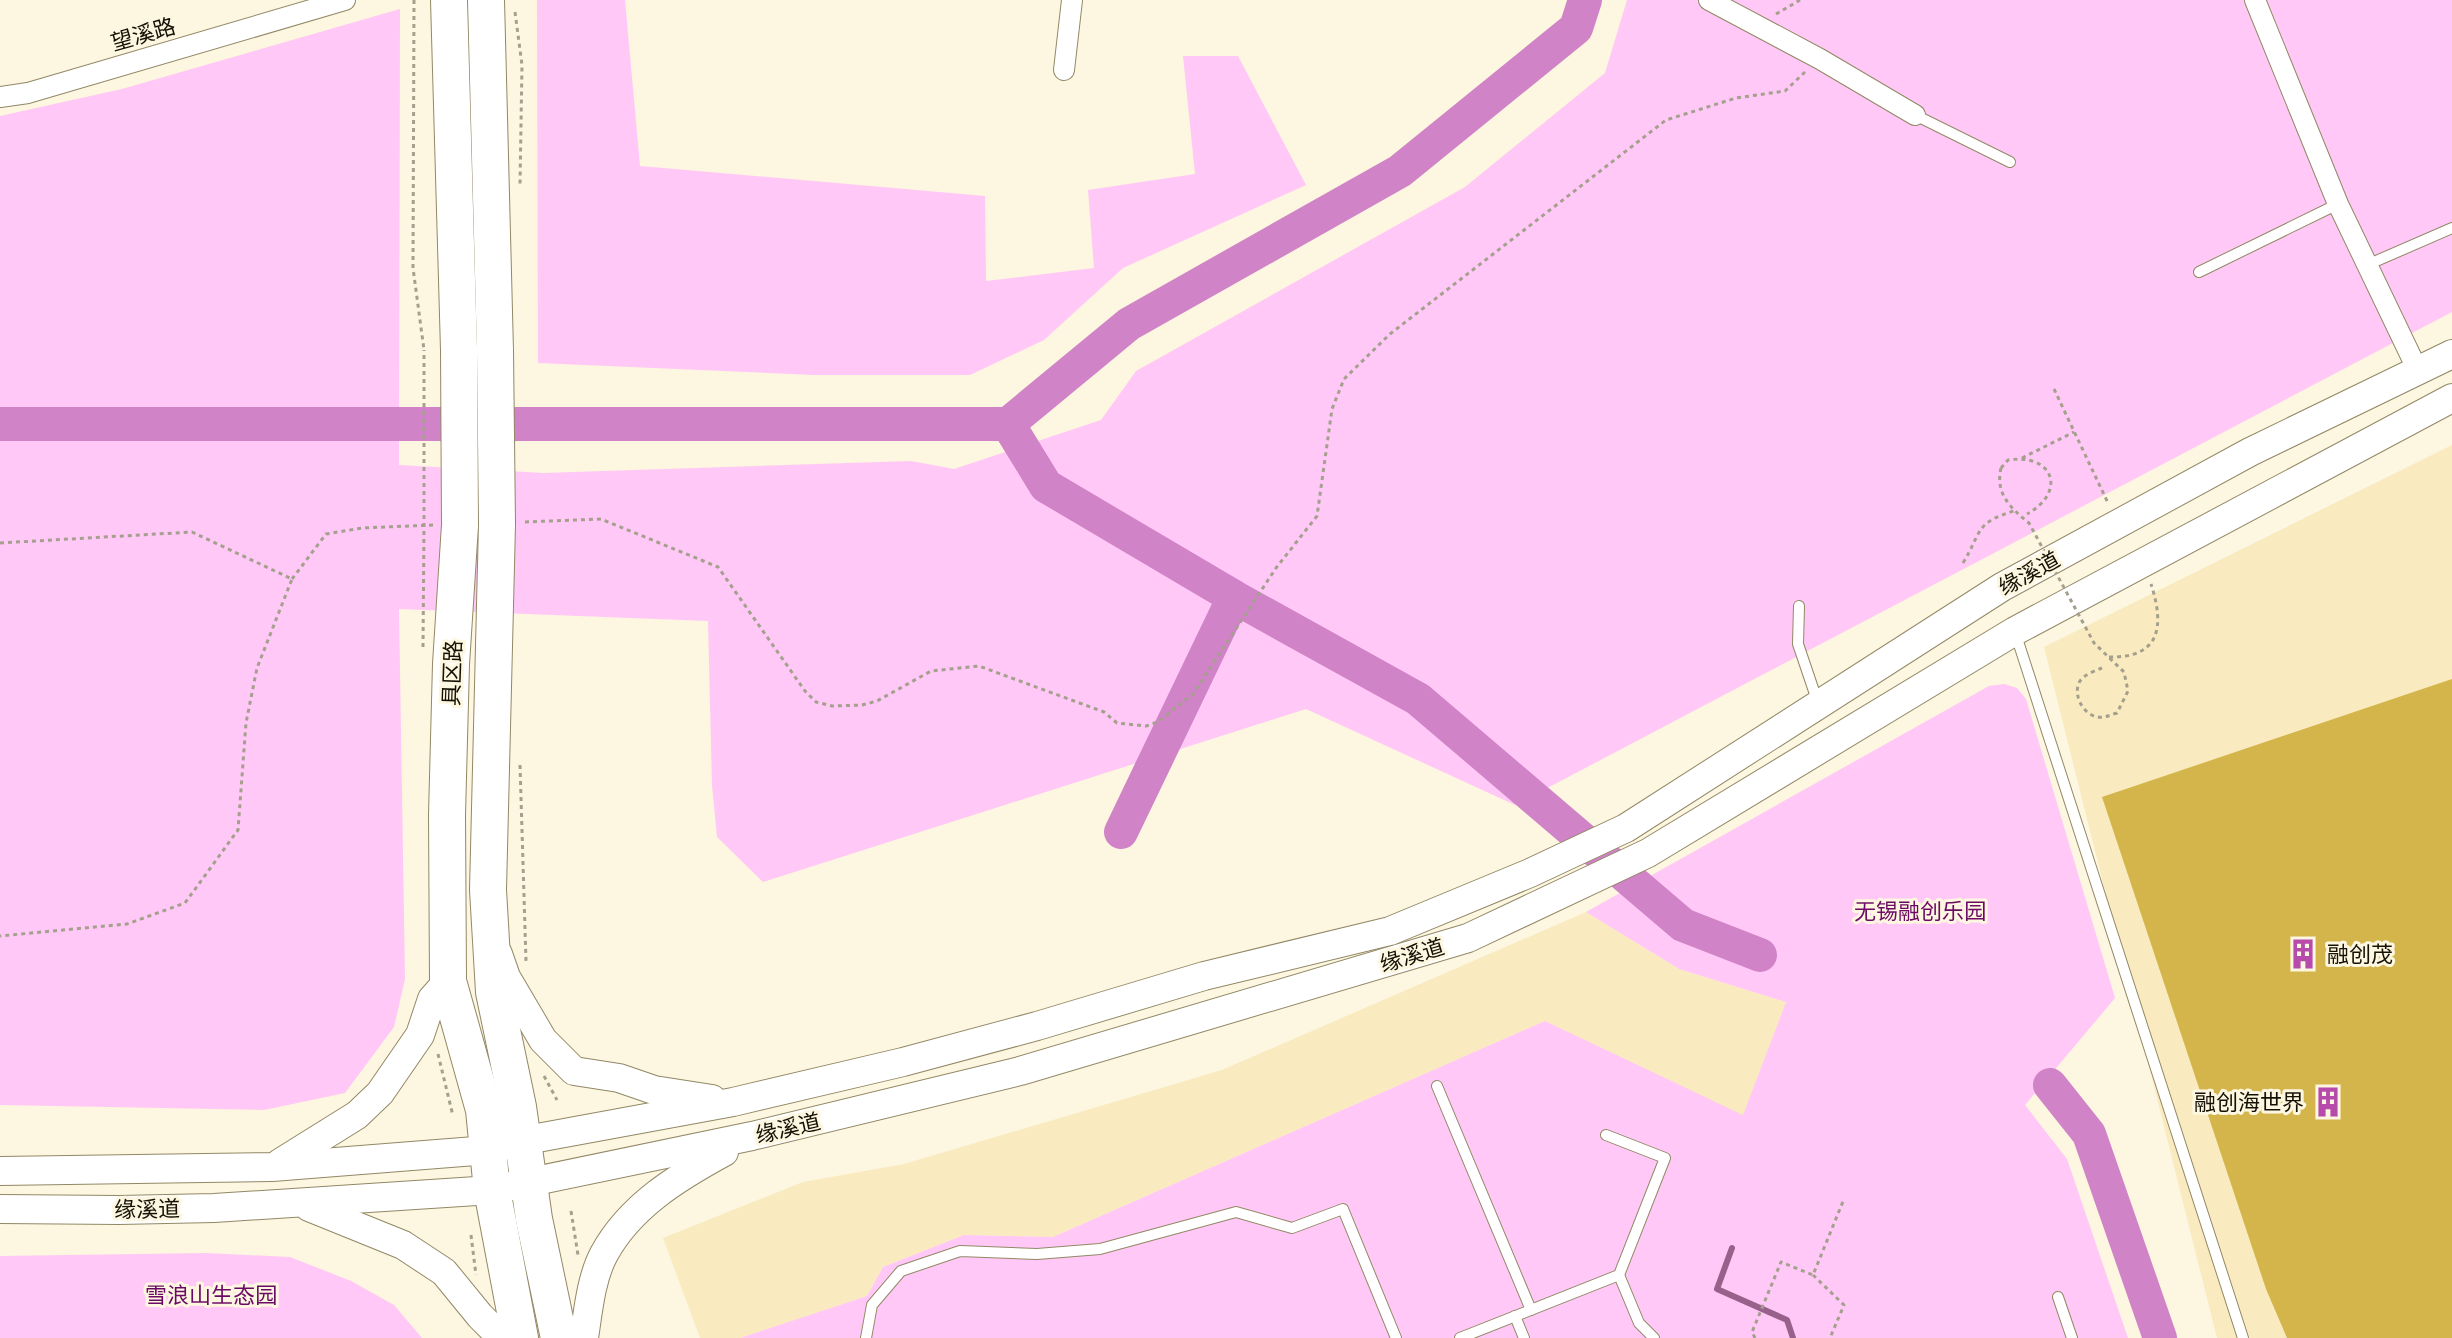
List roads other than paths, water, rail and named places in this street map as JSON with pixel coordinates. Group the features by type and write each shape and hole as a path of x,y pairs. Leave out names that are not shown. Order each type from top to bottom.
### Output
{"highway":[{"name":"具区路","path":"449,0 441,350 451,525 448,981 484,1110 529,1183 559,1338"},
{"name":"具区路","path":"486,0 495,351 509,523 488,890 494,992 518,1107 492,1190 520,1338"}],"main road":[{"name":"缘溪道","path":"0,1171 272,1167 504,1146 733,1102 903,1062 1204,976 1390,931 1530,873 1626,828 2002,587 2250,452 2452,354"},
{"name":"缘溪道","path":"0,1209 119,1210 301,1203 492,1190 752,1136 1020,1071 1468,938 1648,853 2015,631 2452,398"},
{"path":"491,934 506,977 525,1012 543,1040 574,1071 619,1078 654,1090 733,1102"},
{"path":"272,1167 357,1115 380,1093 420,1035 432,999 448,981"},
{"path":"584,1338 602,1256 628,1218 690,1171 752,1136"},
{"path":"301,1203 403,1245 444,1272 502,1338"}],"street":[{"name":"望溪路","path":"0,97 28,93 345,0"},
{"path":"1064,70 1072,0"},
{"path":"1709,0 1820,59 1915,115"},
{"path":"2257,1 2338,204 2418,371"}],"lane":[{"path":"1915,115 2010,162"},
{"path":"2199,272 2338,204"},
{"path":"2367,265 2452,228"},
{"path":"1799,606 1798,644 1818,705"},
{"path":"2015,631 2243,1338"},
{"path":"1437,1086 1531,1310"},
{"path":"1606,1135 1665,1158 1619,1275 1639,1323 1654,1338"},
{"path":"866,1338 872,1305 901,1271 960,1251 1037,1254 1100,1249 1236,1212 1292,1228 1343,1209 1396,1338"},
{"path":"1460,1338 1619,1275"},
{"path":"2058,1297 2072,1338"},
{"path":"1515,1316 1524,1338"}],"waterway":[{"path":"1585,0 1576,28 1400,171 1129,324 1008,424 1046,486 1234,597 1418,699 1683,925 1760,955"},
{"path":"0,424 1008,424"},
{"path":"1121,832 1234,597"},
{"path":"2050,1085 2089,1134 2160,1338"},
{"path":"1732,1248 1717,1289 1787,1320 1793,1338"}],"place":[{"name":"融创茂","path":"2303,954"},
{"name":"融创海世界","path":"2328,1102"}],"park label":[{"name":"无锡融创乐园","path":"1920,911"},
{"name":"雪浪山生态园","path":"211,1295"}]}
